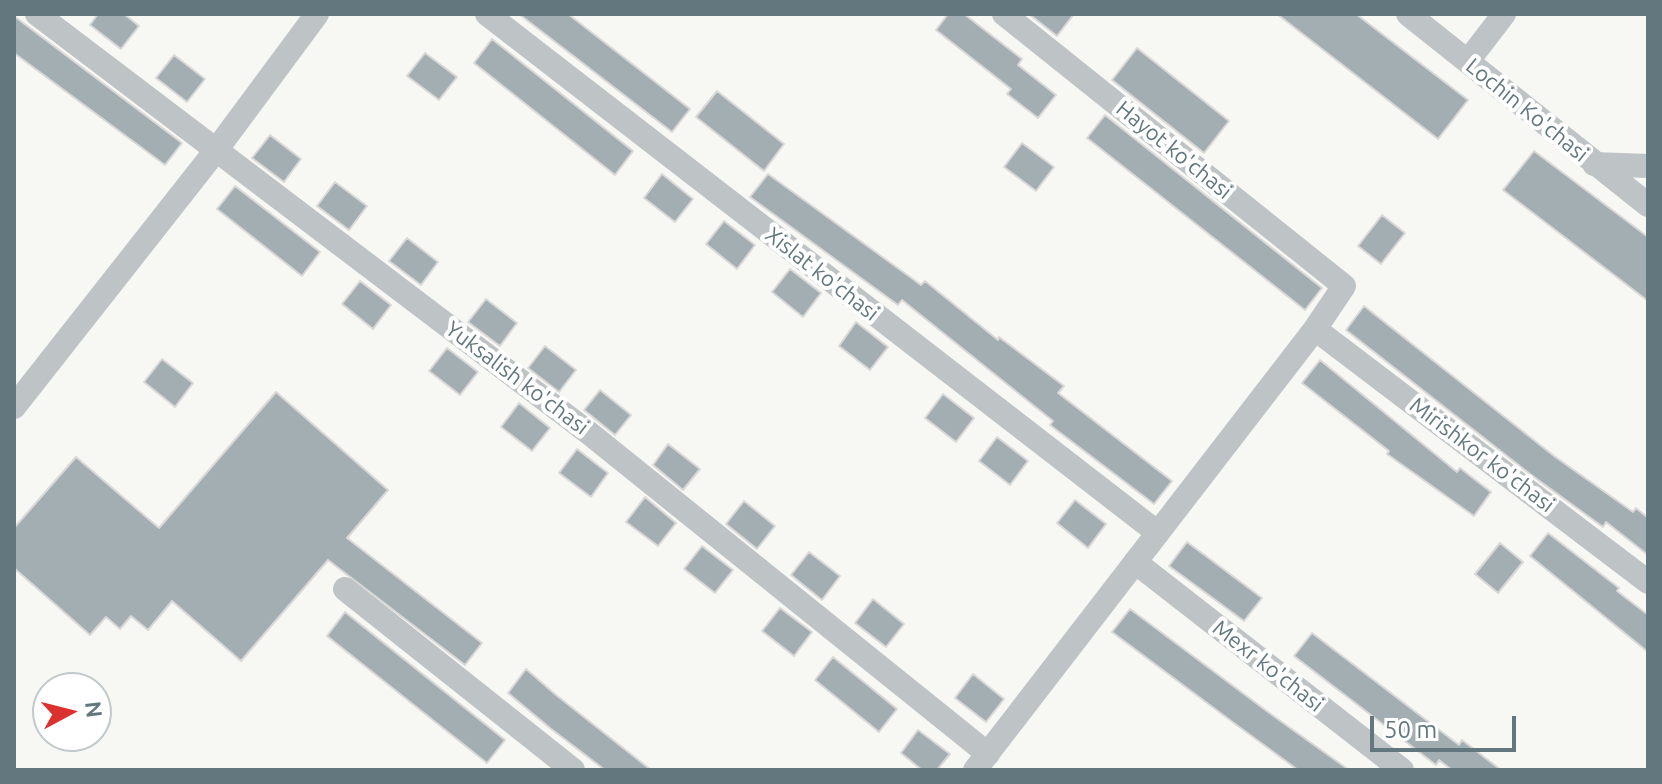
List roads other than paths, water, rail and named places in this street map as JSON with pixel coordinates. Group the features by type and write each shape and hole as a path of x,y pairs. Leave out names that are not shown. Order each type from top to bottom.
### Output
{"street":[{"name":"Yuksalish ko'chasi","path":"37,14 589,433 981,762"},
{"path":"15,404 217,149 317,14"},
{"name":"Xislat ko'chasi","path":"487,14 1158,533"},
{"name":"Hayot ko'chasi","path":"1004,14 1344,286 1315,329"},
{"name":"Lochin Ko'chasi","path":"1408,14 1648,205"},
{"path":"1468,61 1504,14"},
{"path":"1594,164 1648,166"},
{"path":"981,762 1315,329"},
{"name":"Mirishkor ko'chasi","path":"1315,329 1648,582"},
{"name":"Mexr ko'chasi","path":"1135,562 1402,770"},
{"path":"345,589 573,770"}]}
